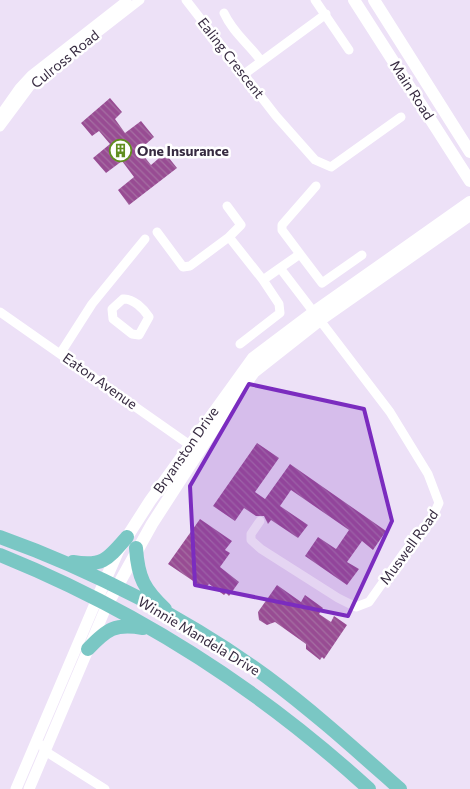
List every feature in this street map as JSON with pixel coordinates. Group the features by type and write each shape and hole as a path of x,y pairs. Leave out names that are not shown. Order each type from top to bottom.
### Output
{"main road":[{"name":"Main Road","path":"354,0 470,181"},
{"name":"Main Road","path":"374,0 470,152"},
{"name":"Bryanston Drive","path":"317,316 470,202"},
{"name":"Bryanston Drive","path":"110,584 136,548 194,448 253,358 468,217"},
{"name":"Bryanston Drive","path":"102,602 127,538 194,448"},
{"name":"Winnie Mandela Drive","path":"0,536 110,584 181,622 267,677 400,789"},
{"path":"53,558 74,563 98,564 107,559 127,538"},
{"path":"136,548 138,571 143,585 154,599 181,622"},
{"name":"Winnie Mandela Drive","path":"0,555 102,602 152,629 223,673 284,715 369,789"},
{"path":"88,649 100,636 113,628 132,626 152,629"}],"street":[{"name":"Culross Road","path":"0,115 26,79 127,0"},
{"name":"Culross Road","path":"0,128 32,84 140,0"},
{"name":"Ealing Crescent","path":"186,0 276,116 315,160 331,167 401,118"},
{"path":"316,0 348,50"},
{"path":"224,14 234,32 248,44 261,61"},
{"path":"243,75 326,14"},
{"path":"316,186 282,225 282,230 322,283 362,255"},
{"path":"156,232 184,268 229,237 241,225 228,206"},
{"path":"229,237 263,280 279,304 280,313 240,344"},
{"path":"60,354 102,292 144,238"},
{"path":"263,280 300,254"},
{"path":"280,268 317,316"},
{"path":"102,292 116,303"},
{"path":"126,299 146,312 149,320 139,334 132,334 115,322 111,313 116,303 126,299"},
{"name":"Eaton Avenue","path":"0,312 194,448"},
{"name":"Muswell Road","path":"260,521 250,537 261,549 342,601 356,607 362,606 374,596 403,554 430,522 438,509 439,504 435,489 416,451 390,412 317,316"},
{"name":"Bryanston Drive","path":"29,789 88,649 102,602"},
{"name":"Bryanston Drive","path":"16,789 102,602"},
{"path":"38,738 45,751 105,789"}],"highlighted area":[{"path":"249,384 364,409 392,521 348,616 195,585 190,486"}],"building":[{"name":"One Insurance","path":"110,98 122,112 115,119 125,133 141,121 154,137 139,150 151,165 165,153 177,168 129,205 118,190 134,177 122,161 106,173 93,158 110,144 99,131 92,136 81,123"},
{"path":"257,443 279,458 255,492 265,499 290,464 386,531 373,550 362,541 347,562 359,569 347,585 305,556 318,537 336,549 349,530 291,490 280,506 308,525 298,538 271,520 268,524 264,516 256,516 244,508 235,521 213,506"},
{"path":"200,519 232,541 225,550 230,553 220,567 239,582 229,596 226,593 224,595 209,584 205,589 168,564"},
{"path":"277,585 301,602 305,595 323,608 319,614 331,622 334,616 347,625 324,659 322,657 320,660 306,649 306,644 275,622 267,625 259,620 258,612"}],"place":[{"name":"One Insurance","path":"121,151"}]}
